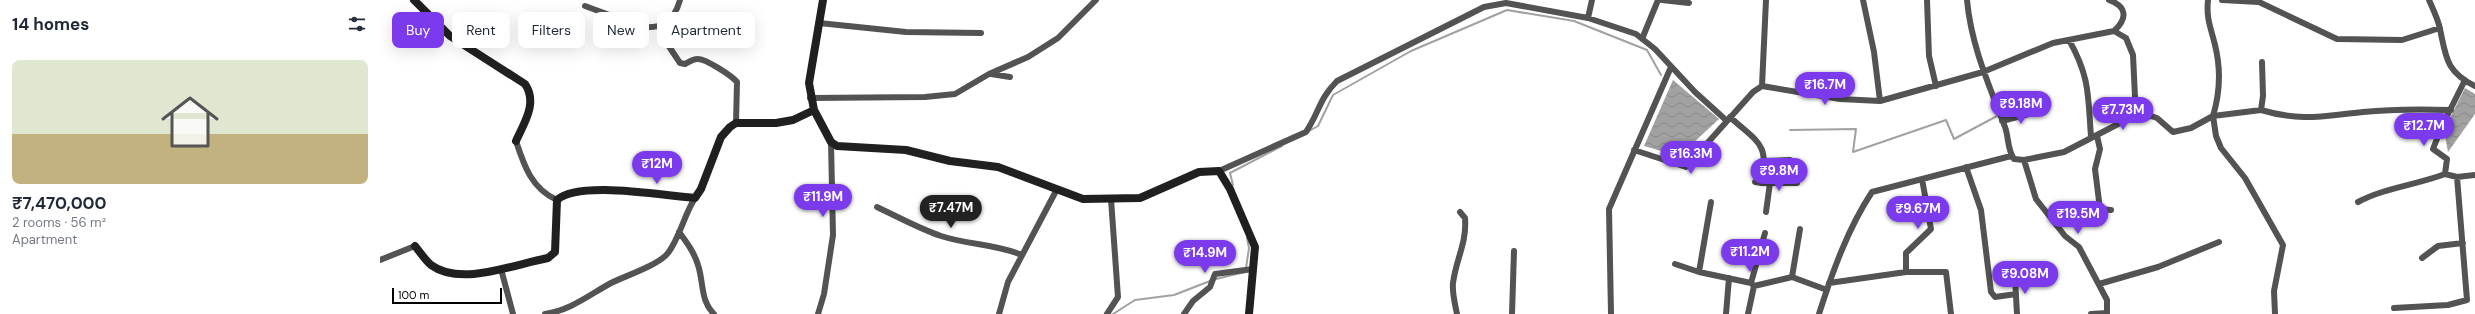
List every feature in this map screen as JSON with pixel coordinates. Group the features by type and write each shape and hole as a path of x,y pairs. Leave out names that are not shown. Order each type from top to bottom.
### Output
{"street":[{"path":"414,0 450,36 525,84 530,92 532,103 516,141 529,176 539,189 557,200"},
{"path":"676,12 678,9 680,0"},
{"path":"818,314 824,294 833,235 831,142 814,110 810,98 809,83 823,0"},
{"path":"810,98 925,97 955,94 989,74 1028,57 1058,38 1096,0"},
{"path":"1588,18 1592,0"},
{"path":"1642,39 1658,0"},
{"path":"1662,0 1690,3"},
{"path":"1762,86 1766,0"},
{"path":"1863,0 1880,101"},
{"path":"1927,0 1929,56 1936,86"},
{"path":"1967,0 1969,21 1983,72 2002,121 2011,156 2017,160 2064,152 2124,121 2151,116 2157,118 2173,132 2191,128 2213,116 2260,110 2295,117 2324,118 2396,110 2451,110"},
{"path":"1634,150 1686,167 1753,92 1762,86 1840,99 1880,101 1983,72 2040,48 2114,31 2121,24 2124,11 2121,6 2109,0"},
{"path":"2208,0 2206,15 2215,46 2220,94 2213,116 2216,136 2221,148 2245,178 2283,245 2274,291 2275,314"},
{"path":"2222,0 2259,2 2337,39 2402,40 2440,28"},
{"path":"2429,0 2440,28 2445,57 2456,74 2475,86"},
{"path":"831,142 837,146 852,148 906,150 950,160 998,167 1056,191 1083,199 1140,198 1199,172 1218,171 1306,132 1314,120 1320,102 1337,81 1484,7 1506,3 1588,18 1636,34 1655,49 1671,67 1728,119 1760,145 1765,161 1762,183"},
{"path":"585,6 642,27 651,28 657,26"},
{"path":"819,23 906,32 981,33"},
{"path":"2114,31 2126,38 2133,55 2136,118"},
{"path":"2070,40 2082,63 2088,84 2094,137 2100,148 2095,169 2100,209 2111,210"},
{"path":"670,48 680,63 686,64 695,58 700,59 723,71 737,82 736,123"},
{"path":"2260,110 2263,96 2262,62"},
{"path":"1611,314 1609,209 1671,67"},
{"path":"989,74 1010,77"},
{"path":"2445,174 2447,159 2434,151 2434,146 2465,80"},
{"path":"545,314 558,313 665,256 679,232 685,215 694,198 701,189 722,138 730,127 736,123 776,123 793,120 814,110"},
{"path":"2002,121 2036,112"},
{"path":"1819,314 1829,283 1862,208 1872,192 2011,156"},
{"path":"1765,161 1790,160"},
{"path":"2024,160 2036,199 2065,236 2079,247 2107,300 2107,314 2091,314"},
{"path":"1966,167 1981,210 1991,292 1995,297 2016,294"},
{"path":"1218,171 1230,189 1255,247 1249,314"},
{"path":"2358,202 2372,194 2409,186 2445,174 2457,177 2475,176"},
{"path":"2394,308 2448,305 2467,300 2457,177"},
{"path":"1906,272 1906,253 1931,229 1922,179"},
{"path":"1755,182 1797,183"},
{"path":"1766,212 1770,183"},
{"path":"380,260 415,246 431,265 444,271 472,274 501,269 548,258 555,252 557,200 564,194 581,191 694,198"},
{"path":"999,314 1008,282 1056,191"},
{"path":"1107,314 1118,297 1111,199"},
{"path":"1699,272 1711,202"},
{"path":"877,207 941,236 979,245 994,245 1022,255"},
{"path":"1457,314 1453,284 1464,244 1466,229 1466,218 1460,212"},
{"path":"1792,277 1800,229"},
{"path":"679,232 696,256 706,306 714,314"},
{"path":"1748,314 1752,284 1765,233"},
{"path":"2099,284 2158,267 2219,242"},
{"path":"2422,258 2438,246 2463,243"},
{"path":"1512,314 1514,251"},
{"path":"1675,264 1699,272 1752,284 1792,277 1827,290"},
{"path":"501,269 513,314"},
{"path":"1184,314 1193,301 1210,286 1215,274 1253,269"},
{"path":"1829,283 1906,272 1946,272 1951,314"},
{"path":"1726,314 1729,278"},
{"path":"2015,278 2017,314"}],"water":[{"path":"1673,80 1719,119 1679,156 1644,146"},
{"path":"2465,88 2475,94 2475,114 2448,152 2444,130"}],"waterway":[{"path":"1309,131 1318,126 1333,95 1411,51 1507,10 1574,21 1647,50 1661,75"},
{"path":"1790,130 1856,129 1853,152 1946,120 1954,139 1997,116"},
{"path":"1233,185 1230,173 1282,146"},
{"path":"1246,268 1249,248 1247,238"},
{"path":"1216,279 1245,272"},
{"path":"1113,314 1135,300 1174,295 1210,281"}]}
